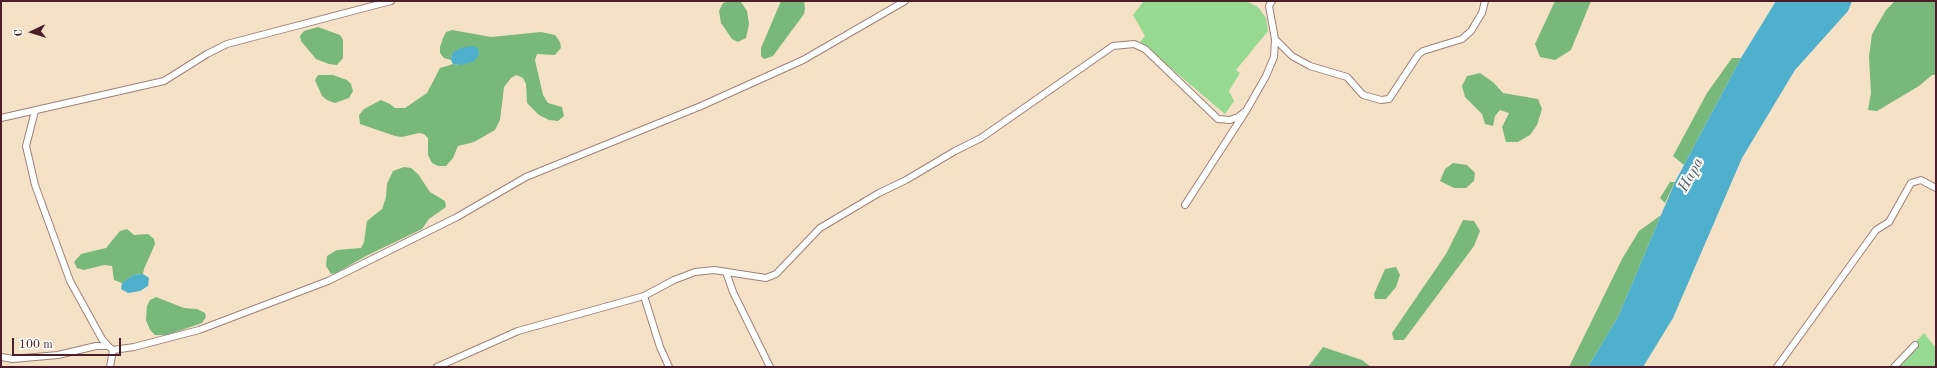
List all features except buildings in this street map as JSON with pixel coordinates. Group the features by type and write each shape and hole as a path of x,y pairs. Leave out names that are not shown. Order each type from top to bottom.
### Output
{"street":[{"path":"1,118 126,88 164,81 207,54 227,44 390,1"},
{"path":"1,357 13,359 58,355 96,346 111,348 134,347 199,330 328,281 457,217 526,177 701,106 803,60 905,1"},
{"path":"1185,205 1246,111 1266,76 1274,56 1275,39 1269,6 1272,1"},
{"path":"1275,39 1292,56 1310,66 1347,77 1363,95 1381,100 1389,99 1418,55 1423,51 1462,39 1471,31 1482,13 1485,1"},
{"path":"436,367 518,331 644,296 674,280 695,272 714,270 766,278 776,274 820,228 879,193 906,180 955,151 981,138 1113,46 1134,44 1146,49 1218,119 1234,119 1246,111"},
{"path":"35,111 26,146 35,185 70,282 102,339 111,348 110,367"},
{"path":"1777,367 1876,230 1889,222 1911,183 1921,180 1936,188"},
{"path":"726,272 733,292 770,367"},
{"path":"644,296 660,347 669,367"},
{"path":"1894,367 1914,345"}],"green space":[{"path":"730,1 741,2 747,11 749,24 746,38 738,42 732,39 721,23 719,11 723,3"},
{"path":"781,1 804,1 804,14 773,56 764,59 761,56 761,48"},
{"path":"1144,1 1246,1 1258,7 1266,18 1268,31 1236,70 1240,73 1229,91 1234,101 1225,114 1140,42 1145,36 1133,15"},
{"path":"1555,1 1591,1 1571,50 1555,60 1540,57 1535,44"},
{"path":"1895,1 1936,1 1936,75 1932,75 1919,86 1877,111 1868,110 1871,93 1869,57 1872,34 1886,10"},
{"path":"318,27 340,35 343,40 343,58 337,65 329,64 316,59 301,41 300,36 304,31"},
{"path":"452,30 491,37 541,32 555,35 560,42 561,48 555,55 537,54 535,60 543,95 548,103 562,107 564,116 558,121 549,120 539,115 527,103 526,84 523,78 516,75 511,78 504,87 500,120 495,130 474,142 458,146 453,158 446,166 438,166 432,163 428,155 428,138 424,134 419,133 402,137 395,136 360,124 359,115 364,109 381,100 395,108 405,108 427,93 440,68 453,64 460,65 452,53 451,60 444,58 440,53 440,47 446,32"},
{"path":"1732,58 1741,58 1684,165 1673,156 1707,93"},
{"path":"1480,73 1494,83 1503,93 1538,99 1542,109 1537,125 1530,135 1518,142 1506,142 1502,127 1509,113 1500,110 1495,116 1493,126 1485,124 1482,114 1465,97 1462,86 1467,76"},
{"path":"318,75 333,75 347,80 351,84 353,91 349,98 335,103 327,100 322,96 315,80"},
{"path":"1453,163 1467,165 1475,173 1474,181 1466,188 1454,188 1440,181 1445,169"},
{"path":"404,167 411,168 418,174 430,192 445,201 446,207 429,219 422,229 366,256 336,273 331,274 326,266 327,256 337,250 361,248 364,242 367,221 382,209 386,197 387,184 393,171"},
{"path":"1670,182 1675,182 1665,203 1660,198"},
{"path":"1661,215 1618,317 1588,367 1569,367 1622,259 1639,231"},
{"path":"1463,220 1474,221 1480,231 1474,246 1404,340 1394,340 1392,333 1446,254"},
{"path":"127,229 134,235 148,234 154,239 155,244 143,274 133,275 122,283 114,280 112,266 104,265 84,270 77,268 74,262 81,254 106,248 120,231"},
{"path":"1396,267 1400,275 1396,287 1386,299 1375,299 1374,294 1385,269"},
{"path":"156,297 184,308 197,309 205,313 206,317 202,323 167,335 155,335 150,330 146,320 147,306 150,300"},
{"path":"1924,333 1936,348 1936,367 1892,367"},
{"path":"1323,347 1362,360 1371,367 1308,367"}],"water":[{"name":"Нара","path":"1776,1 1852,1 1848,11 1795,70 1742,158 1673,318 1643,367 1588,367 1618,317 1675,182 1741,58"},
{"path":"472,46 478,48 479,55 473,62 460,65 453,64 451,60 452,53 461,48"},
{"path":"143,274 149,278 148,286 140,291 128,293 121,289 122,283 133,275"}]}
